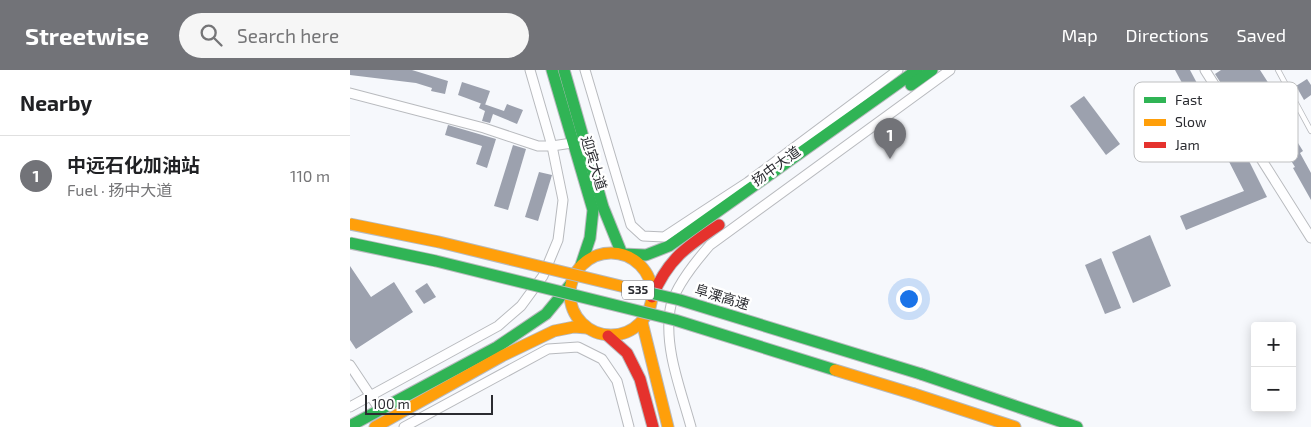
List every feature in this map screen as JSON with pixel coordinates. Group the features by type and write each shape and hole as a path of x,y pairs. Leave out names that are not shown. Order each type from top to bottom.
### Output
{"main road":[{"name":"迎宾大道","path":"552,70 592,210 592,230 581,265"},
{"name":"迎宾大道","path":"564,70 603,207 622,254"},
{"name":"扬中大道","path":"622,254 646,254 669,246 734,202 917,70"},
{"name":"扬中大道","path":"652,297 662,272 677,253 738,212 932,70"},
{"name":"阜溧高速","path":"350,224 439,242 680,300 921,374 1077,427"},
{"name":"S35","path":"350,243 436,261 675,320 1015,427"},
{"path":"350,426 497,347 528,327 546,314 570,285 581,265 600,254 622,254 635,260 645,270 651,283 652,297 649,310 642,322 630,331 608,336"},
{"path":"570,285 572,310 578,320 587,328"},
{"path":"642,322 668,427"},
{"path":"379,426 502,356 554,330 574,327 587,328 608,336 627,353 636,370 653,427"}],"street":[{"path":"350,407 498,326 521,306 543,276 558,240 563,200 552,146 530,70"},
{"path":"585,70 631,225 643,236 664,237 748,182 898,70"},
{"path":"691,427 671,354 670,309 690,268 710,245 950,70"},
{"path":"1206,70 1214,82"},
{"path":"350,93 474,125 538,146 572,143"},
{"path":"1264,162 1311,238"},
{"path":"404,427 548,349 578,347 602,359 617,381 629,427"},
{"path":"350,365 380,410"}],"lane":[{"path":"1278,70 1284,82"},
{"path":"1298,107 1311,131"}],"building":[{"path":"350,70 412,70 448,81 445,94 431,91 432,88 416,83 350,75"},
{"path":"1175,70 1190,70 1196,82 1182,82"},
{"path":"1221,70 1260,70 1268,82 1220,82 1215,74"},
{"path":"1307,79 1311,85 1311,95 1304,100 1298,90 1298,85"},
{"path":"462,82 490,91 485,105 458,95"},
{"path":"1084,96 1120,144 1106,155 1070,106"},
{"path":"481,103 504,111 507,104 523,110 517,124 493,114 490,123 482,121 485,111 479,108"},
{"path":"448,125 496,139 487,168 476,164 482,146 445,135"},
{"path":"1298,143 1303,151 1300,153 1311,173 1311,200 1293,168 1295,167 1292,162 1298,162"},
{"path":"513,145 526,149 508,210 494,206"},
{"path":"1229,162 1250,162 1267,197 1186,230 1180,216 1244,191"},
{"path":"539,172 552,175 538,221 525,217"},
{"path":"1150,235 1171,286 1133,303 1112,252"},
{"path":"1101,258 1121,308 1105,314 1085,265"},
{"path":"350,266 371,297 394,282 413,312 356,349 350,340"},
{"path":"427,283 436,297 424,304 415,291"}],"traffic: fast":[{"path":"552,70 593,210 590,238 581,265"},
{"path":"564,70 603,207 622,254 646,255 669,246 917,70"},
{"path":"911,85 932,70"},
{"path":"350,243 436,261 675,320 835,370"},
{"path":"350,426 497,347 546,314 570,285"},
{"path":"633,289 680,300 921,374"},
{"path":"921,374 1077,427"}],"traffic: slow":[{"path":"350,224 439,242 633,289"},
{"path":"603,253 619,253 634,260 645,271 652,286 652,294 649,310 640,323 619,335 603,335 588,328 577,317 570,302 570,286 577,271 588,260 603,253"},
{"path":"642,322 668,427"},
{"path":"375,427 502,356 554,331 574,327 587,328"},
{"path":"835,370 914,394"},
{"path":"914,394 1015,427"}],"traffic: jam":[{"path":"652,297 665,273 679,255 719,225"},
{"path":"608,336 627,353 640,379 653,427"}],"place":[{"name":"中远石化加油站","path":"890,159"}]}
